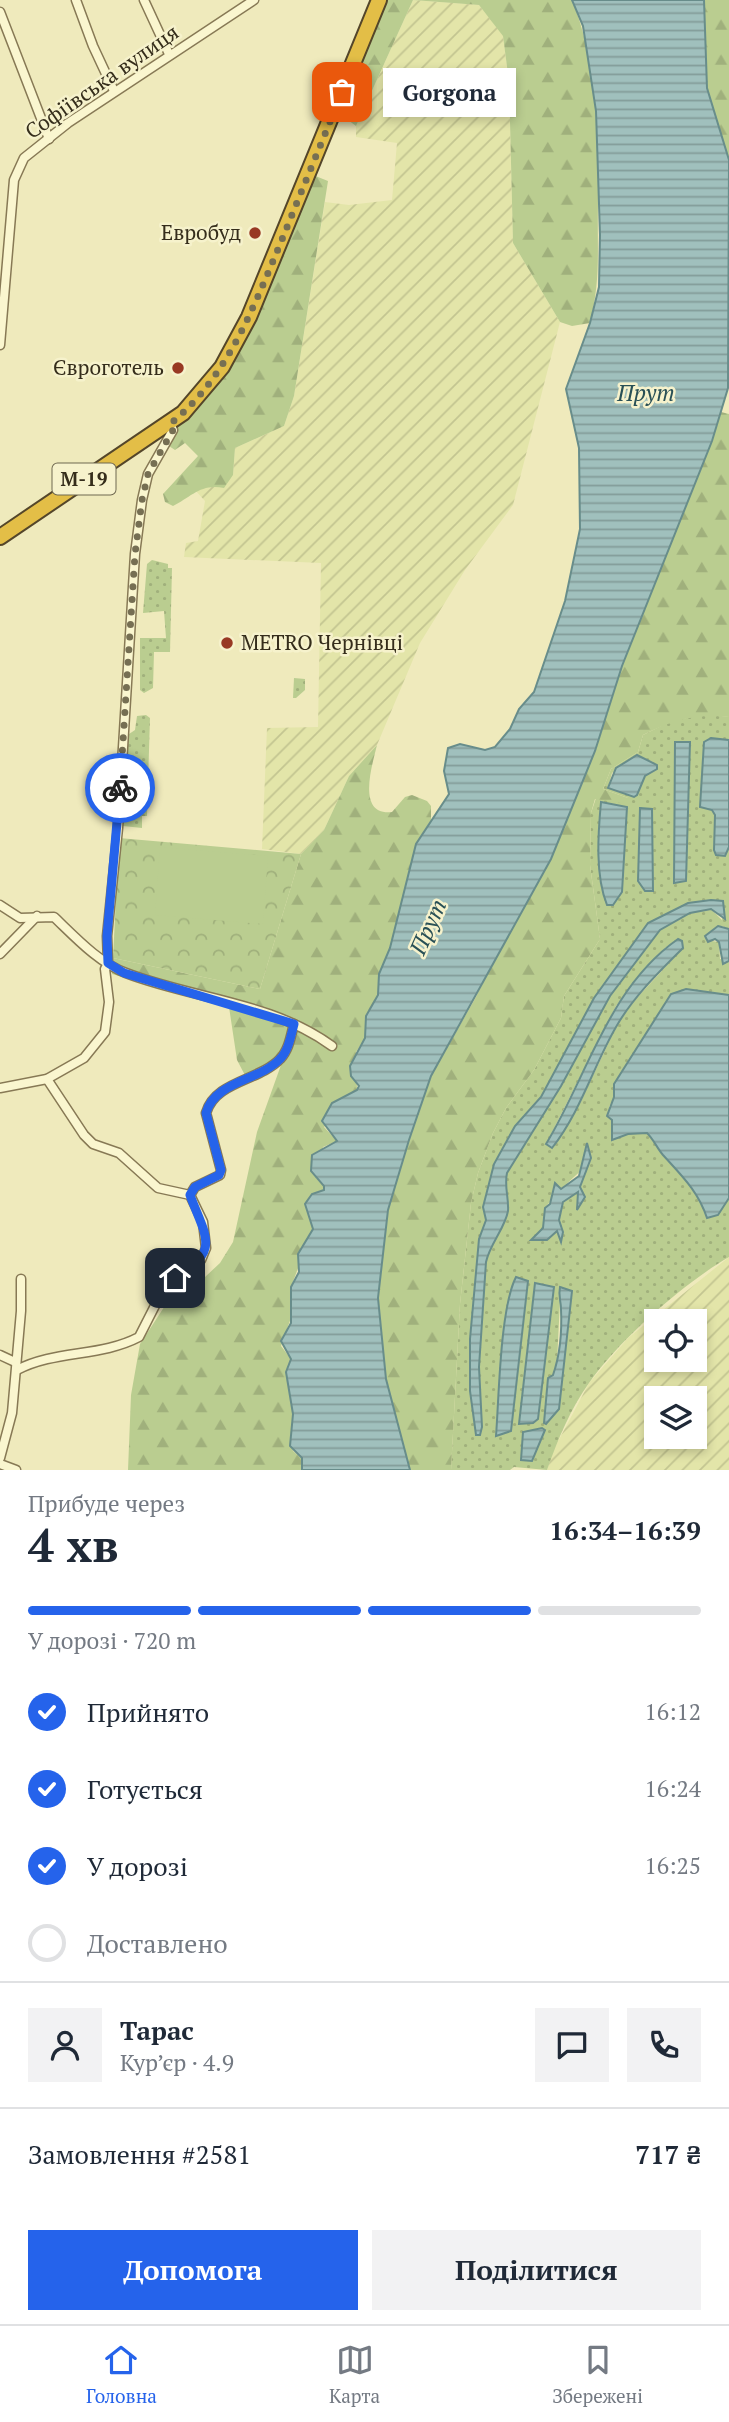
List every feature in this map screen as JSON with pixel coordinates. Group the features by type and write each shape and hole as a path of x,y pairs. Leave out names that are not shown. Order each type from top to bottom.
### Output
{"highway":[{"name":"М-19","path":"0,537 170,424 183,413 222,367 249,317 379,0"}],"street":[{"path":"76,0 114,92"},
{"path":"144,0 169,54"},
{"name":"Софіївська вулиця","path":"0,345 3,266 17,168 24,158 169,54 254,0"},
{"path":"0,12 49,139"},
{"path":"0,1088 47,1079 84,1058 105,1032 109,1002 105,970 108,963 107,936 117,840 135,554 148,474 173,430 170,424"},
{"path":"0,905 20,918 54,917 108,963 124,973 294,1024 332,1046"},
{"path":"0,954 37,916"},
{"path":"190,1195 195,1187 219,1175 221,1170 206,1113 208,1106 227,1088 272,1066 282,1057 294,1024"},
{"path":"47,1079 84,1135 93,1144 119,1153 158,1188 190,1195"},
{"path":"16,1366 44,1358 89,1353 139,1336 166,1284 201,1260 206,1248 203,1222 190,1195"},
{"path":"16,1470 0,1461 8,1436 16,1366 22,1311 20,1279"},
{"path":"0,1355 16,1366"}],"green space":[{"path":"382,0 413,0 356,126 348,120 344,100"},
{"path":"413,0 479,5 503,35 509,82 513,243 560,322 513,505 465,570 420,643 377,745 349,776 324,830 301,854 262,849 267,728 318,727 321,563 184,557 186,543 198,541 205,501 195,490 213,486 233,475 235,448 284,426 294,396 325,202 349,205 392,200 397,143 356,137 356,126"},
{"path":"413,0 572,0 581,24 592,75 597,128 598,264 590,323 572,326 560,322 513,243 509,82 503,36 479,5"},
{"path":"704,0 729,0 729,160 707,88"},
{"path":"313,175 328,181 294,396 284,426 235,448 233,475 224,488 203,489 173,506 165,502 163,494 198,456 185,443 175,450 166,444 184,413 225,367"},
{"path":"721,412 729,414 729,717 684,719 643,735 638,752 611,769 603,789 628,798 627,804 595,799 591,813 590,865 600,939 564,996 561,1018 534,1070 506,1108 478,1173 471,1203 460,1304 451,1470 410,1470 386,1378 378,1298 388,1210 431,1076 476,997 595,752 622,666"},
{"path":"152,560 168,564 168,568 172,568 170,652 154,652 153,688 144,693 140,690 140,638 166,638 164,611 143,613 147,564"},
{"path":"294,678 305,679 305,690 296,698 293,698"},
{"path":"707,714 729,717 729,740 711,738 700,807 712,810 715,815 714,850 729,847 729,929 722,926 712,941 719,942 720,959 729,961 729,995 686,989 671,994 614,1084 614,1097 609,1107 628,1134 647,1133 694,1192 707,1218 718,1215 729,1198 729,1257 659,1309 644,1309 644,1322 602,1366 582,1393 560,1436 547,1470 514,1467 510,1470 451,1470 460,1304 471,1203 478,1173 506,1108 534,1070 561,1018 564,996 600,939 590,865 591,813 596,798 628,798 603,789 611,769 638,752 643,735 671,721","holes":["675,743 690,743 686,880","637,755 653,762 641,782 608,788 612,773","640,809 652,810 653,890","723,901 722,920 711,909 690,913 660,930 610,996 561,1086 507,1173 508,1210 486,1259 480,1300 478,1343 482,1427 470,1340 479,1239 486,1220 483,1207 494,1164 515,1126 541,1097 594,998 648,923","666,947 683,948 634,1001 617,1025 581,1101 546,1144 616,1006","587,1165 580,1188 585,1197 577,1208 578,1192 563,1203 559,1220 561,1241 557,1231 547,1240 532,1239 543,1228 545,1208 552,1199 553,1188 561,1189","516,1277 528,1281 513,1400 497,1436 506,1315","535,1283 554,1287 538,1419 519,1424","572,1291 559,1409 553,1375 557,1363 560,1301"]},
{"path":"146,715 150,718 147,816 142,816 142,828 123,826 126,736 135,730 137,716"},
{"path":"377,745 369,788 374,806 381,811 392,812 405,797 412,795 427,801 431,806 431,820 416,844 390,948 379,974 378,995 370,1009 365,1038 356,1052 357,1090 324,1127 337,1141 323,1147 316,1178 325,1186 324,1190 305,1204 313,1228 291,1287 292,1315 281,1346 291,1359 286,1372 293,1414 290,1441 293,1451 302,1459 302,1470 128,1470 131,1395 140,1344 172,1295 205,1277 220,1263 233,1242 257,1132 281,1065 248,1081 237,1060 229,1007 112,974 113,958 260,989 301,854 324,830 349,776"},
{"path":"119,838 301,854 260,989 113,958"},
{"path":"160,847 268,856 263,924 155,915"},
{"path":"729,1257 729,1470 547,1470 554,1449 589,1383 628,1338 644,1325 644,1372 707,1372 707,1309 664,1309"}],"water":[{"name":"Прут","path":"572,0 704,0 707,88 729,160 728,388 712,441 622,666 595,751 551,859 431,1076 388,1210 378,1298 386,1379 410,1470 302,1470 302,1458 290,1446 293,1414 286,1372 291,1359 281,1341 291,1323 291,1287 299,1272 298,1254 313,1229 305,1204 312,1194 324,1190 324,1186 311,1171 312,1155 337,1141 322,1121 332,1103 357,1090 359,1086 351,1076 350,1066 365,1038 366,1016 378,995 379,974 390,948 416,844 449,794 444,771 448,748 460,744 485,750 495,747 510,729 519,709 534,692 565,601 580,529 579,448 566,389 590,323 599,287 600,235 596,111 583,26"},
{"path":"711,738 729,740 729,847 725,856 716,855 714,850 715,815 712,810 700,807 704,742"},
{"path":"675,742 690,742 686,881 674,883"},
{"path":"637,755 657,765 657,769 645,776 637,795 634,797 608,788 616,768"},
{"path":"601,802 627,807 622,892 613,905 607,905 599,868"},
{"path":"640,808 652,809 653,891 645,891 638,881"},
{"path":"723,901 725,919 711,909 690,913 660,930 610,996 561,1086 507,1173 508,1211 486,1262 479,1367 482,1427 480,1435 476,1435 470,1391 470,1339 479,1239 486,1220 483,1207 494,1164 515,1126 541,1097 594,998 648,923 688,903"},
{"path":"718,926 729,929 729,961 723,964 719,942 715,939 708,942 705,936"},
{"path":"678,939 682,941 683,948 630,1005 608,1042 571,1119 552,1148 546,1144 617,1007 654,959"},
{"path":"686,989 729,995 729,1198 718,1215 707,1218 694,1192 652,1138 647,1133 628,1134 612,1140 612,1120 607,1116 614,1097 614,1084 671,994"},
{"path":"587,1143 591,1158 580,1187 585,1197 577,1210 578,1192 563,1202 559,1220 563,1232 561,1242 557,1231 547,1240 531,1240 543,1228 545,1208 550,1204 555,1183 561,1189 579,1176"},
{"path":"516,1277 528,1281 511,1431 496,1436 503,1331"},
{"path":"535,1283 554,1287 538,1419 533,1423 519,1424"},
{"path":"560,1287 572,1291 559,1409 546,1424 548,1378 553,1375 560,1342"},
{"path":"542,1428 545,1430 532,1461 521,1460 523,1432"}],"way so far":[{"path":"120,788 135,554 148,474 173,430 170,424 183,413 222,367 249,317 342,92"}],"place":[{"name":"Gorgona","path":"342,92"},
{"name":"Евробуд","path":"255,233"},
{"name":"Євроготель","path":"178,368"},
{"name":"METRO Чернівці","path":"227,643"}],"route":[{"path":"120,788 107,936 108,963 124,973 279,1017 294,1024 282,1057 272,1066 227,1088 208,1106 206,1113 221,1170 214,1179 195,1187 190,1195 203,1222 206,1248 201,1260 175,1278"}]}
